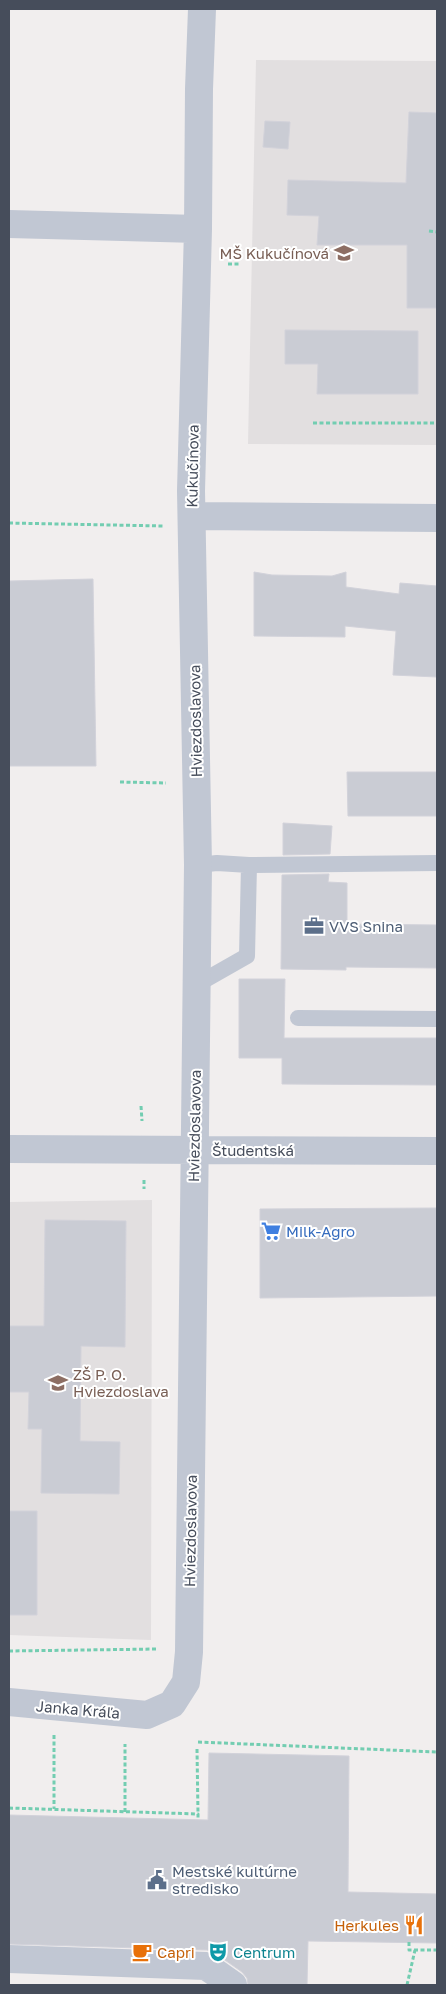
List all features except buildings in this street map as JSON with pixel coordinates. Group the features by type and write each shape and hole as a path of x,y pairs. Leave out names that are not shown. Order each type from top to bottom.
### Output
{"street":[{"name":"Kukučínova","path":"202,9 192,522 437,518"},
{"path":"9,224 198,230"},
{"name":"Hviezdoslavova","path":"137,1714 172,1704 186,1682 189,1642 198,865 192,522"},
{"name":"Študentská","path":"9,1150 437,1151"},
{"name":"Janka Kráľa","path":"9,1702 137,1714"},
{"path":"9,1959 206,1966 233,1985"}],"lane":[{"path":"198,865 217,863 249,865 437,863"},
{"path":"196,985 247,956 249,865"},
{"path":"298,1018 437,1019"}],"path":[{"path":"429,231 437,232"},
{"path":"313,423 437,423"},
{"path":"9,523 192,522"},
{"path":"141,1106 142,1124"},
{"path":"144,1176 144,1189"},
{"path":"9,1651 162,1648"},
{"path":"54,1809 53,1745 55,1707"},
{"path":"125,1812 137,1714"},
{"path":"198,1742 437,1752"},
{"path":"196,1749 198,1820"},
{"path":"9,1808 198,1814"},
{"path":"409,1942 409,1950 437,1950"},
{"path":"407,1985 415,1950"}],"shaded area":[{"name":"MŠ Kukučínová","path":"256,60 437,61 437,445 248,444"},
{"path":"152,1200 151,1640 9,1635 9,1202"}],"place":[{"name":"MŠ Kukučínová","path":"344,253"},
{"name":"VVS Snina","path":"314,926"},
{"name":"Milk-Agro","path":"271,1231"},
{"name":"ZŠ P. O. Hviezdoslava","path":"58,1383"},
{"name":"Mestské kultúrne stredisko","path":"157,1880"},
{"name":"Herkules","path":"414,1925"},
{"name":"Capri","path":"142,1952"},
{"name":"Centrum","path":"218,1952"}]}
